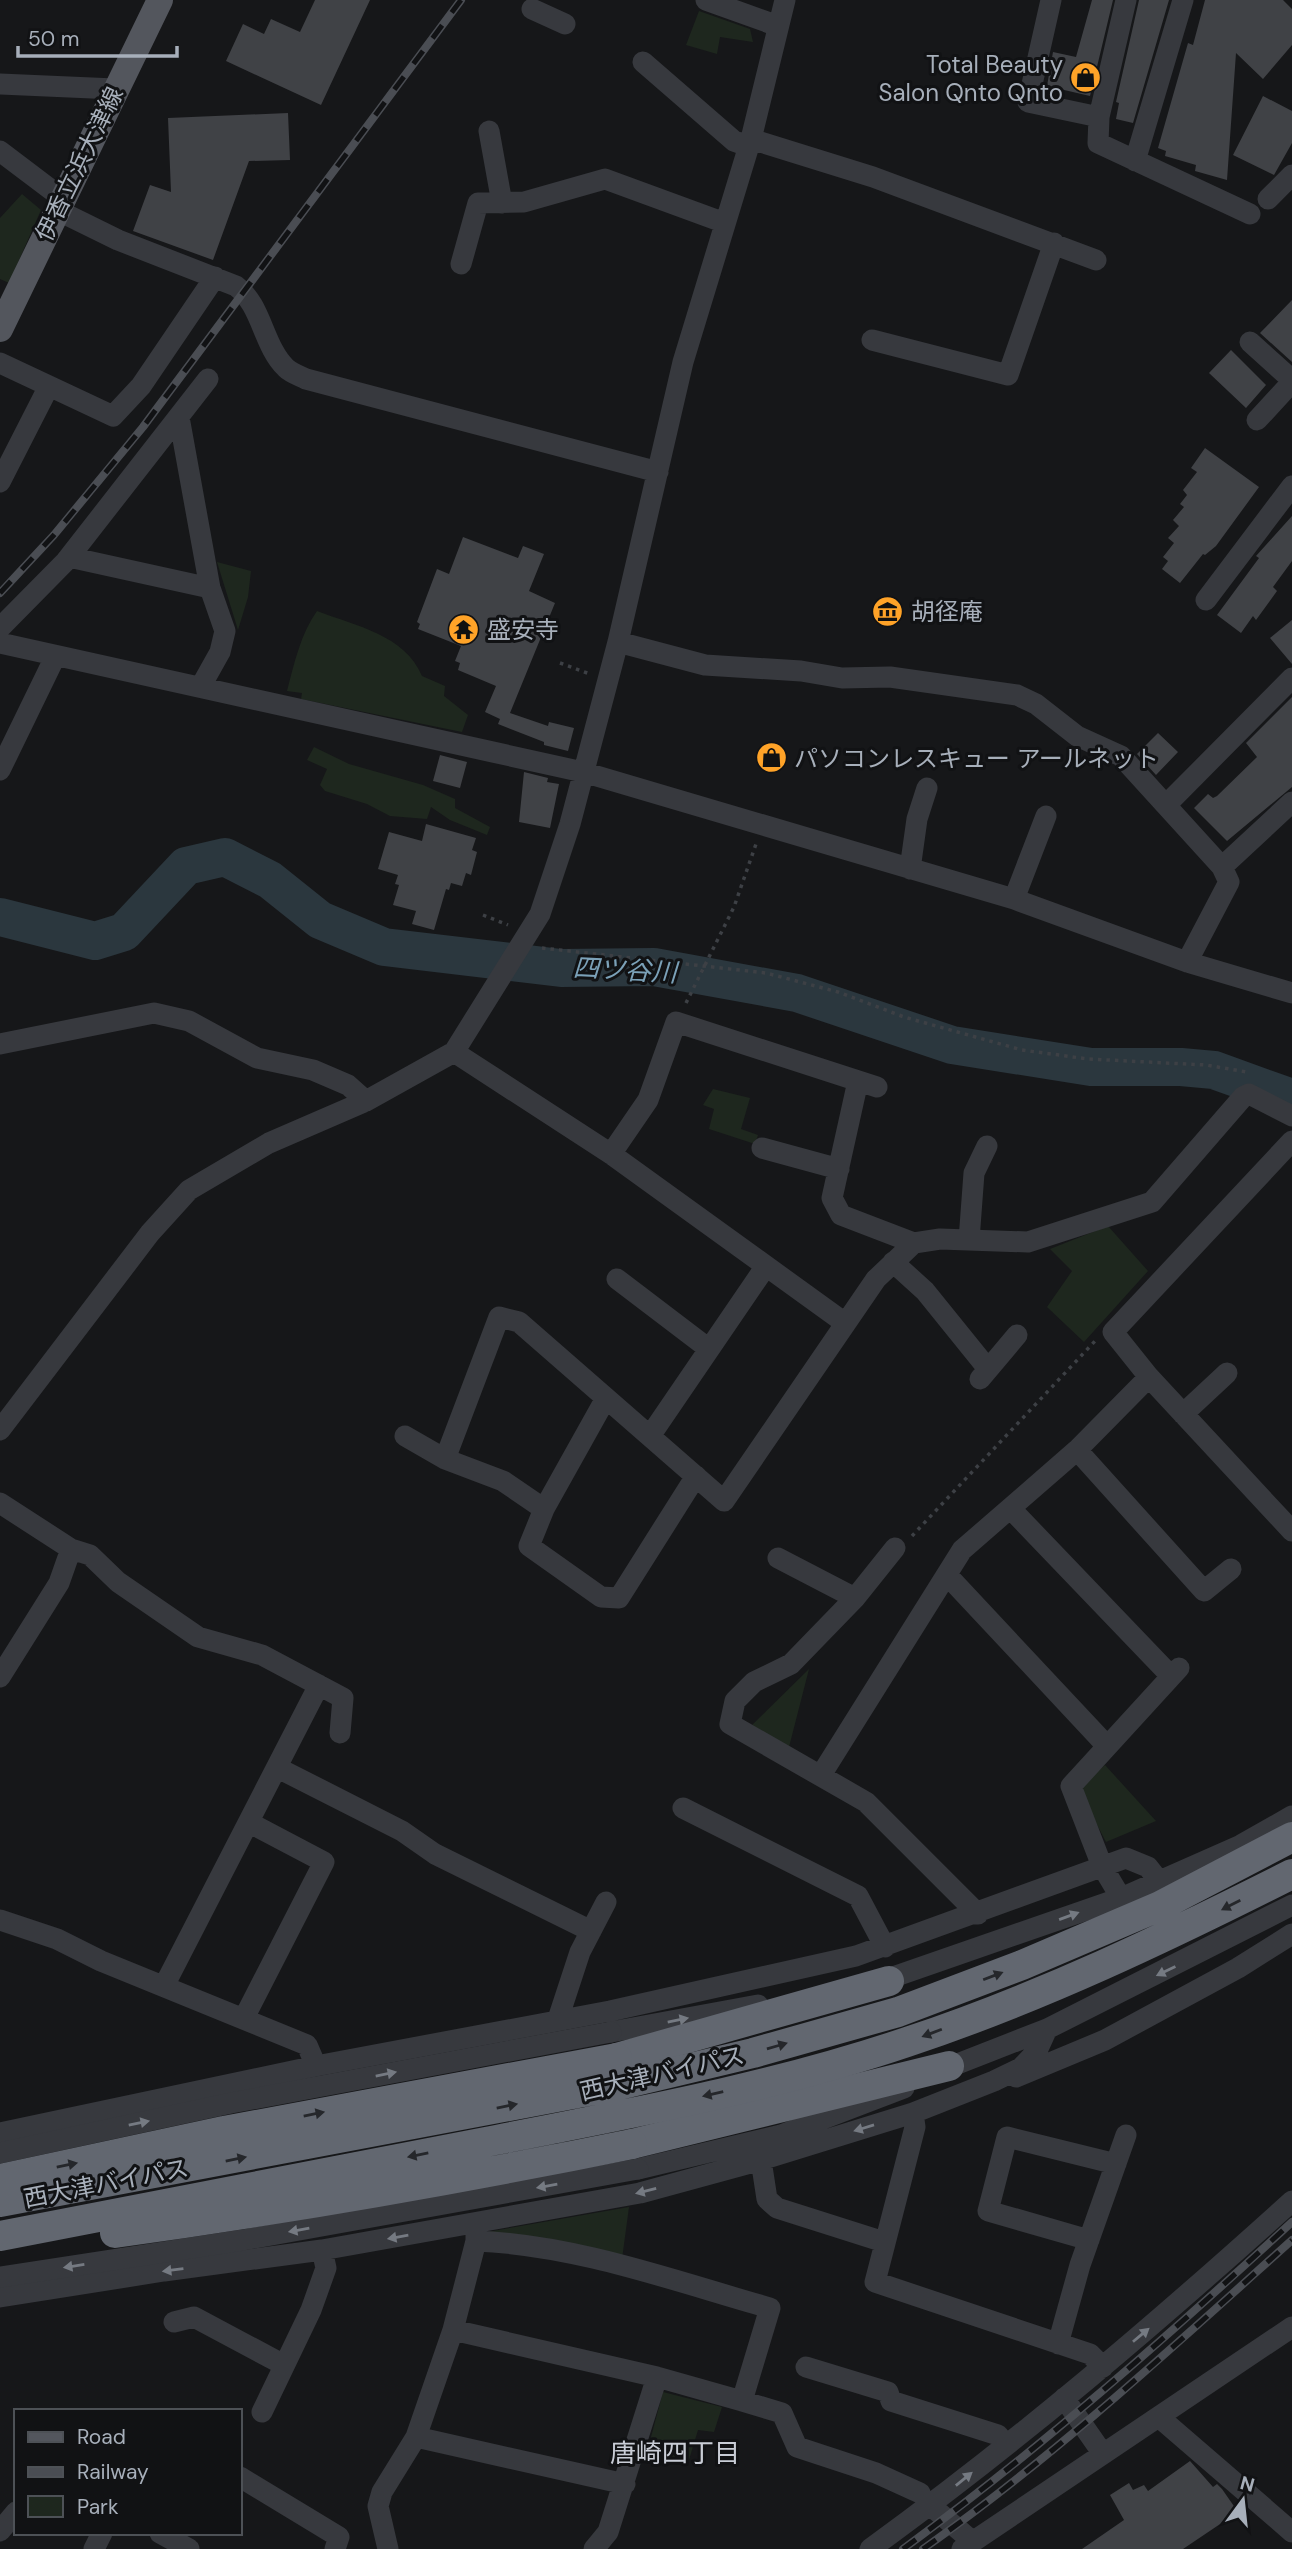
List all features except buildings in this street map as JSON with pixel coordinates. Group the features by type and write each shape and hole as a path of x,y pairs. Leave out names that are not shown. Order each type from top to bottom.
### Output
{"highway":[{"name":"西大津バイパス","path":"0,2203 615,2086 753,2053 898,2011 1021,1965 1160,1906 1292,1838"},
{"name":"西大津バイパス","path":"0,2236 621,2115 828,2065 907,2042 1038,1993 1174,1933 1292,1874"},
{"path":"0,2179 614,2045 889,1981"},
{"path":"0,2248 243,2215 501,2171 635,2157 950,2066"}],"main road":[{"name":"伊香立浜大津線","path":"0,329 160,0"}],"street":[{"path":"706,0 778,26"},
{"path":"0,1430 150,1233 189,1191 269,1143 366,1101 453,1052 521,949 540,914 570,824 618,642 682,362 750,142 785,0"},
{"path":"1051,0 1028,102 1098,117"},
{"path":"1126,0 1098,117 1098,143 1250,214"},
{"path":"1135,162 1183,0"},
{"path":"544,8 565,24"},
{"path":"643,62 734,141 750,142 873,177 1097,260"},
{"path":"0,84 116,89"},
{"path":"489,131 502,203"},
{"path":"0,151 60,204 118,240 215,277 244,292 272,348 287,369 306,379 658,472"},
{"path":"1268,199 1292,174"},
{"path":"461,264 478,203 547,198 605,179 725,223"},
{"path":"872,340 1008,375 1054,243"},
{"path":"0,363 113,416 141,386 215,277"},
{"path":"1250,342 1292,381 1257,420"},
{"path":"208,379 2,643 55,657 201,686 583,772 1014,899 1186,962 1259,986 1292,993"},
{"path":"0,482 48,386"},
{"path":"179,417 210,588 225,631 220,652 201,686"},
{"path":"1206,600 1289,495"},
{"path":"69,556 210,588"},
{"path":"618,642 705,665 801,671 842,678 890,677 1017,695 1036,704 1077,736 1121,756 1222,867 1229,882 1186,962"},
{"path":"0,771 55,657"},
{"path":"1166,805 1292,678"},
{"path":"910,869 917,819 927,788"},
{"path":"1222,867 1292,802"},
{"path":"1014,899 1046,816"},
{"path":"0,1044 154,1013 189,1021 257,1058 313,1070 348,1085 366,1101"},
{"path":"611,1154 648,1100 676,1022 868,1084 832,1198 841,1215 914,1242 940,1239 1028,1242 1152,1202 1243,1097 1250,1094 1292,1116"},
{"path":"453,1052 611,1154 845,1323"},
{"path":"1292,1141 1113,1332 1149,1377 1292,1531"},
{"path":"969,1240 974,1172 987,1146"},
{"path":"762,1148 839,1169"},
{"path":"445,1459 499,1317 519,1322 724,1501 876,1279 914,1242"},
{"path":"892,1262 926,1291 984,1375 1017,1335"},
{"path":"650,1436 766,1266"},
{"path":"617,1279 709,1349"},
{"path":"1183,1414 1227,1373"},
{"path":"821,1775 962,1550 1077,1450 1149,1377"},
{"path":"606,1398 544,1509 529,1546 601,1597 619,1598 696,1476"},
{"path":"405,1436 445,1459 503,1481 544,1509"},
{"path":"1077,1450 1204,1591 1231,1569"},
{"path":"0,1503 71,1549 90,1555 118,1582 198,1637 262,1655 343,1698 340,1732"},
{"path":"1011,1509 1175,1672 1071,1786 1102,1866 1121,1898"},
{"path":"895,1548 855,1598 792,1664 754,1682 735,1701 730,1724 866,1802 978,1914"},
{"path":"0,1677 59,1583 71,1549"},
{"path":"778,1558 855,1598"},
{"path":"947,1575 1107,1746"},
{"path":"164,1986 319,1685"},
{"path":"278,1768 402,1831 430,1863 591,1931"},
{"path":"683,1808 858,1896 885,1947"},
{"path":"889,1981 1121,1898 1241,1845 1292,1816"},
{"path":"244,2018 324,1862 250,1823"},
{"path":"0,2133 316,2066 623,2008 856,1956 978,1914 1126,1858 1148,1867 1159,1881"},
{"path":"558,2020 580,1952 606,1902"},
{"path":"950,2066 1047,2029 1292,1905"},
{"path":"0,1920 57,1939 101,1961 307,2045 316,2066"},
{"path":"994,2081 1026,2075 1105,2040 1238,1968 1292,1934"},
{"path":"0,2297 164,2271 476,2232 640,2193 761,2160 913,2113 994,2081 1021,2068 1037,2051 1047,2029"},
{"path":"394,2548 378,2505 382,2492 416,2437 453,2330 476,2232 441,2042"},
{"path":"0,2153 231,2103 614,2045"},
{"path":"913,2113 915,2127 875,2282 1090,2354 1103,2367"},
{"path":"1058,2344 1089,2240 1126,2135"},
{"path":"1089,2240 988,2211 1007,2137 1116,2164"},
{"path":"0,2277 243,2240 635,2157"},
{"path":"761,2160 767,2199 777,2208 884,2242"},
{"path":"870,2549 925,2499 1005,2446 1103,2367 1175,2307 1292,2201"},
{"path":"476,2232 598,2259 771,2308 743,2401"},
{"path":"262,2412 311,2310 326,2268 323,2250"},
{"path":"174,2322 194,2317 284,2365"},
{"path":"453,2330 657,2377 782,2413 797,2447 876,2473 925,2499 967,2545 1292,2327"},
{"path":"806,2368 888,2392 891,2401 998,2435 1005,2446"},
{"path":"594,2549 608,2532 657,2377"},
{"path":"1064,2398 1103,2454"},
{"path":"1160,2418 1292,2532"},
{"path":"416,2437 625,2484"},
{"path":"242,2478 339,2537 335,2549"},
{"path":"0,2531 14,2514"},
{"path":"164,2535 189,2549"}],"path":[{"path":"560,663 608,680"},
{"path":"696,982 734,907 762,825"},
{"path":"484,915 494,919"},
{"path":"521,949 766,973 838,992 904,1017 1022,1050 1088,1059 1206,1065 1253,1074"},
{"path":"895,1548 898,1550 970,1478 1100,1336 1113,1332"}],"green space":[{"path":"699,11 750,29 753,42 720,37 717,54 686,45"},
{"path":"22,194 41,210 9,283 0,279 0,218"},
{"path":"217,562 251,571 248,597 238,630"},
{"path":"317,611 363,627 392,641 404,651 422,676 445,686 444,696 468,715 462,732 301,699 302,693 287,691 302,639"},
{"path":"314,747 349,764 423,785 455,799 455,808 490,827 487,835 450,820 431,807 427,819 390,816 367,804 325,791 320,785 327,769 307,760"},
{"path":"713,1089 750,1098 741,1129 758,1135 755,1144 709,1129 714,1109 703,1105"},
{"path":"1108,1226 1148,1271 1084,1342 1047,1307 1072,1271 1050,1249"},
{"path":"809,1669 789,1747 752,1725"},
{"path":"1105,1765 1156,1821 1106,1842 1078,1788"},
{"path":"629,2207 622,2259 487,2232"},
{"path":"663,2392 722,2407 714,2432 698,2430 688,2463 647,2452"}],"waterway":[{"name":"四ツ谷川","path":"0,917 95,941 124,932 186,866 225,857 270,880 320,920 384,947 561,968 654,967 797,993 952,1045 1091,1067 1181,1067 1214,1070 1292,1098"}],"railway":[{"path":"0,593 54,535 143,427 461,0"},
{"path":"903,2549 1004,2472 1102,2391 1292,2222"},
{"path":"923,2549 972,2514 1066,2439 1292,2240"}],"place":[{"name":"Total Beauty Salon Qnto Qnto","path":"1086,78"},
{"name":"胡径庵","path":"888,611"},
{"name":"盛安寺","path":"464,629"},
{"name":"パソコンレスキュー アールネット","path":"771,758"}],"district":[{"name":"唐崎四丁目","path":"675,2453"}]}
